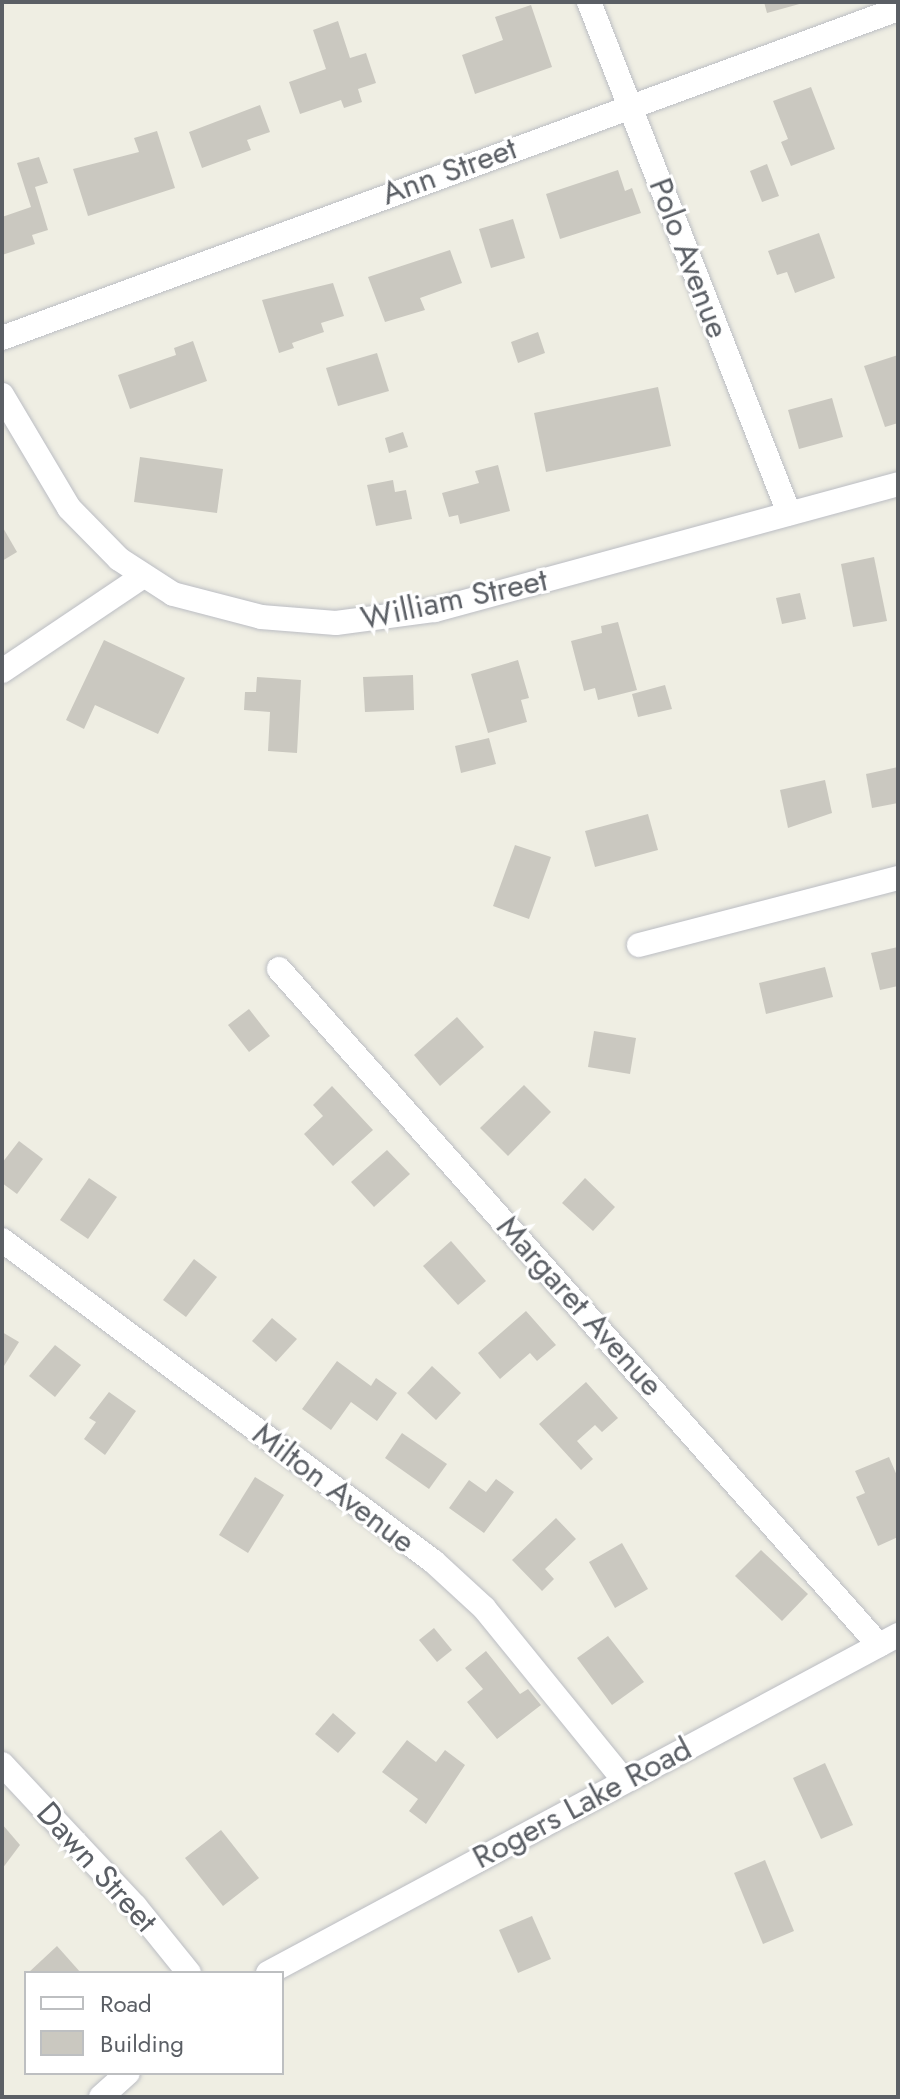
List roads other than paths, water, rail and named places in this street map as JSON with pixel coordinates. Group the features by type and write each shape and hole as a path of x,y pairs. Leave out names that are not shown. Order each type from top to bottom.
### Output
{"street":[{"name":"Polo Avenue","path":"589,2 789,513"},
{"name":"Ann Street","path":"2,338 898,9"},
{"name":"William Street","path":"2,395 69,508 142,577 173,594 232,611 356,622 435,610 898,484"},
{"path":"2,671 142,577"},
{"path":"639,945 898,878"},
{"name":"Margaret Avenue","path":"279,969 889,1640"},
{"name":"Milton Avenue","path":"2,1240 434,1562 484,1608 624,1780"},
{"name":"Rogers Lake Road","path":"272,1971 889,1640"},
{"name":"Dawn Street","path":"2,1764 135,1906 187,1971"},
{"path":"101,2097 126,2075"}]}
